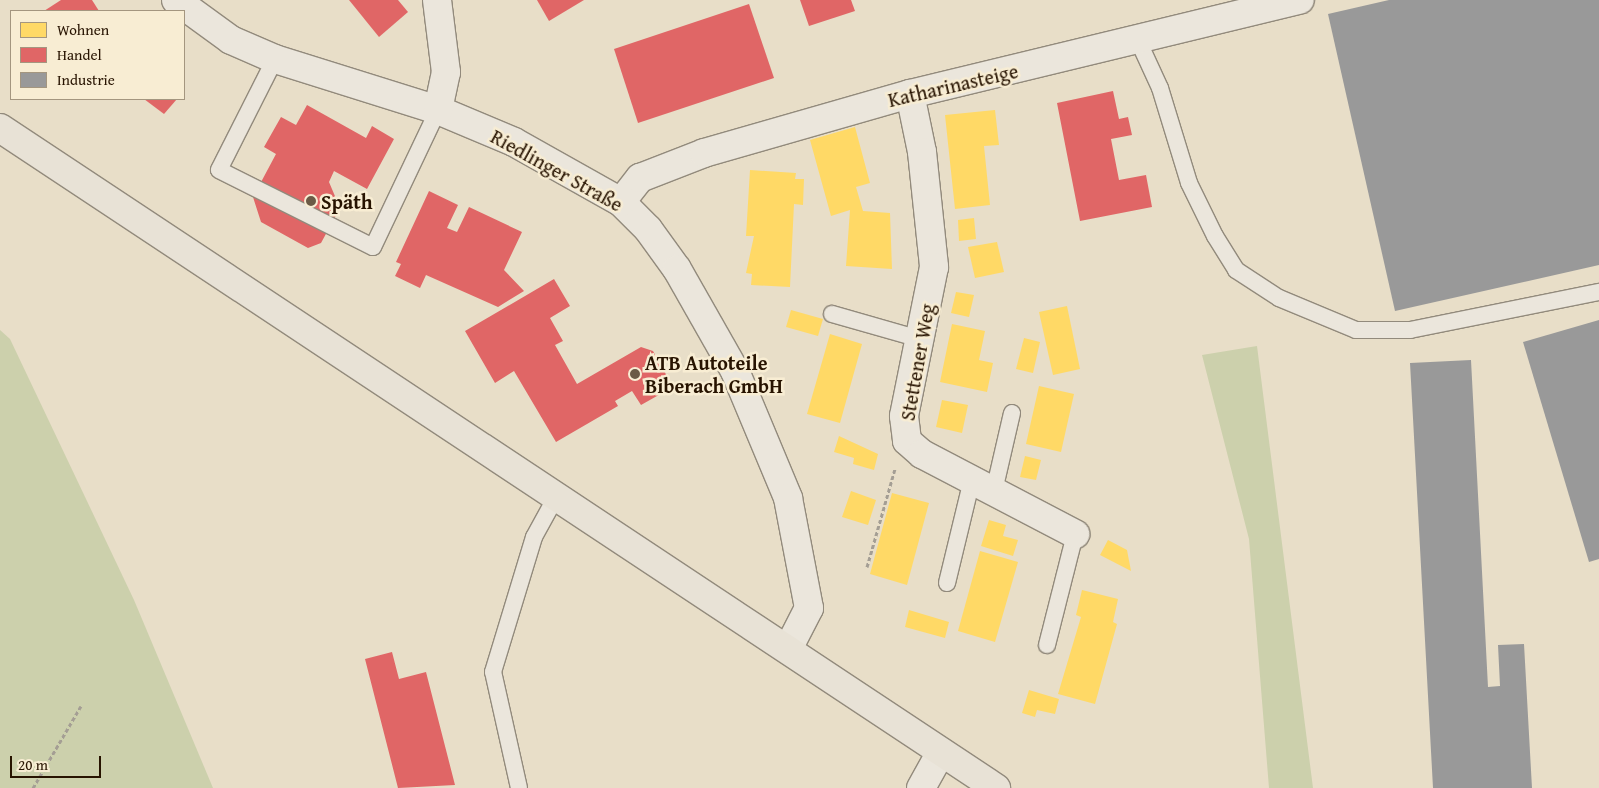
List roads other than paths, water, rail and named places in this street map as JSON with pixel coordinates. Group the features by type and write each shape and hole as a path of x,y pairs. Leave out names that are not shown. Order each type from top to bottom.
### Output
{"main road":[{"path":"0,128 556,497 789,647 996,788"}],"street":[{"name":"Riedlinger Straße","path":"176,0 231,40 275,59 438,110 514,142 622,202 648,229 688,287 735,371 788,498 809,608 789,647"},
{"path":"437,0 446,72 438,110"},
{"name":"Katharinasteige","path":"622,202 640,178 704,152 910,94 1300,0"},
{"name":"Stettener Weg","path":"910,94 922,152 934,267 904,416 907,441 922,454 1075,534"},
{"path":"921,788 941,752"}],"lane":[{"path":"1137,38 1160,88 1189,183 1215,236 1236,270 1279,298 1356,330 1410,330 1599,292"},
{"path":"275,59 219,170 373,247 438,110"},
{"path":"832,314 920,339"},
{"path":"947,583 1012,413"},
{"path":"518,788 493,672 534,537 556,497"},
{"path":"1047,645 1075,534"}],"place":[{"name":"Späth","path":"311,201"},
{"name":"ATB Autoteile Biberach GmbH","path":"635,374"}]}
